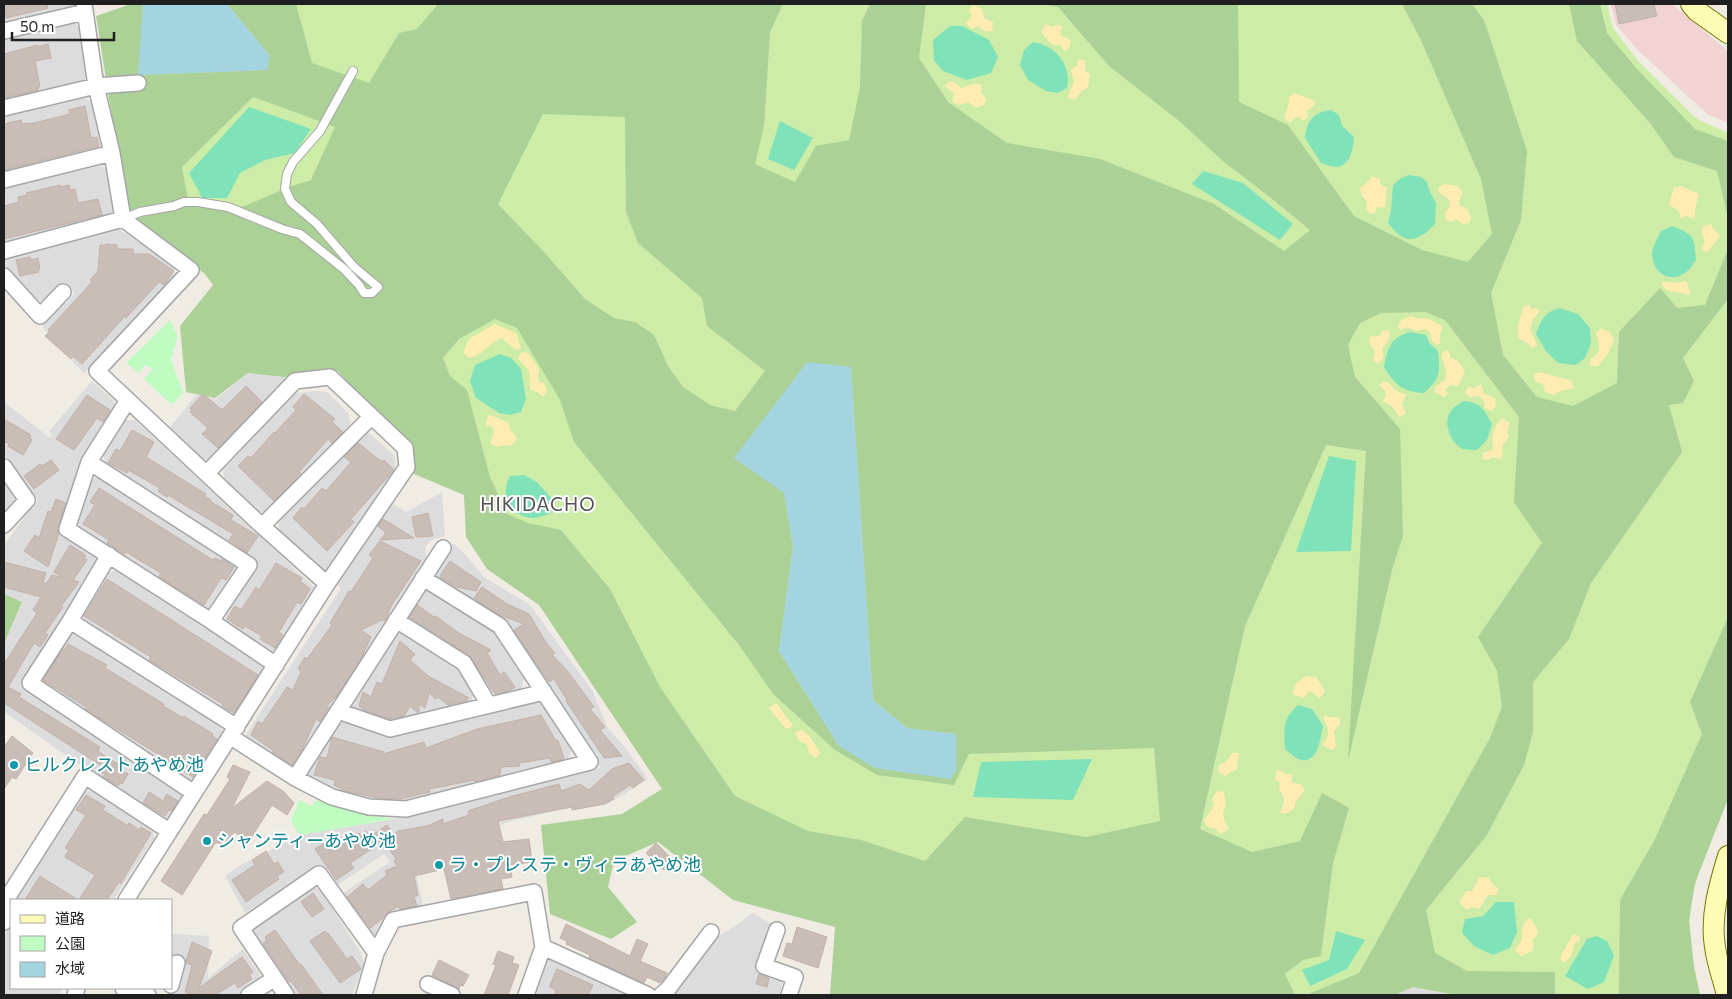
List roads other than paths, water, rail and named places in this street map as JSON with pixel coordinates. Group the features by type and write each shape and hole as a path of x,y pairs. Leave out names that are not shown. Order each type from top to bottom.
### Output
{"street":[{"path":"1691,4 1697,11 1728,33"},
{"path":"4,31 85,8 96,86 112,153 123,219 191,270 97,371 262,526 327,584"},
{"path":"4,108 96,86 138,83"},
{"path":"4,180 112,153"},
{"path":"4,251 123,219"},
{"path":"4,276 40,316 64,292"},
{"path":"127,899 327,584 407,467 404,448 330,376 295,381 207,474"},
{"path":"128,400 88,462 67,529 276,665"},
{"path":"262,526 371,416"},
{"path":"88,462 249,565 211,621"},
{"path":"4,467 27,500 4,525"},
{"path":"295,778 443,548"},
{"path":"109,555 30,683 194,793"},
{"path":"70,620 234,732 295,778 332,797 369,807 406,809 590,762 500,626 424,578"},
{"path":"396,620 464,663 489,705"},
{"path":"338,711 390,728 544,692"},
{"path":"4,903 84,776 169,832"},
{"path":"1728,856 1716,900 1713,923 1715,947 1728,995"},
{"path":"286,995 241,928 319,874 376,953"},
{"path":"364,995 376,953 393,920 534,892 543,947 526,995"},
{"path":"4,911 8,914 4,922"},
{"path":"777,930 764,966 795,977 789,995"},
{"path":"661,995 668,989 712,932"},
{"path":"543,947 648,995"},
{"path":"172,982 177,963"},
{"path":"249,995 275,978"},
{"path":"428,984 452,995"},
{"path":"127,989 148,995"}],"lane":[{"path":"123,219 140,212 174,206 184,202 198,202 228,207 282,229 300,234 344,269 364,293 372,293 378,287 354,267 318,224 291,202 285,189 287,174 293,162 320,131 353,71"}],"water":[{"path":"143,4 227,4 270,56 267,70 138,75"},
{"path":"807,362 851,367 873,700 907,728 956,734 956,771 950,779 875,768 839,746 779,651 793,546 784,493 734,458"}],"place":[{"name":"ヒルクレストあやめ池","path":"14,765"},
{"name":"シャンティーあやめ池","path":"207,841"},
{"name":"ラ・プレステ・ヴィラあやめ池","path":"439,865"}],"district":[{"name":"HIKIDACHO","path":"538,504"}]}
